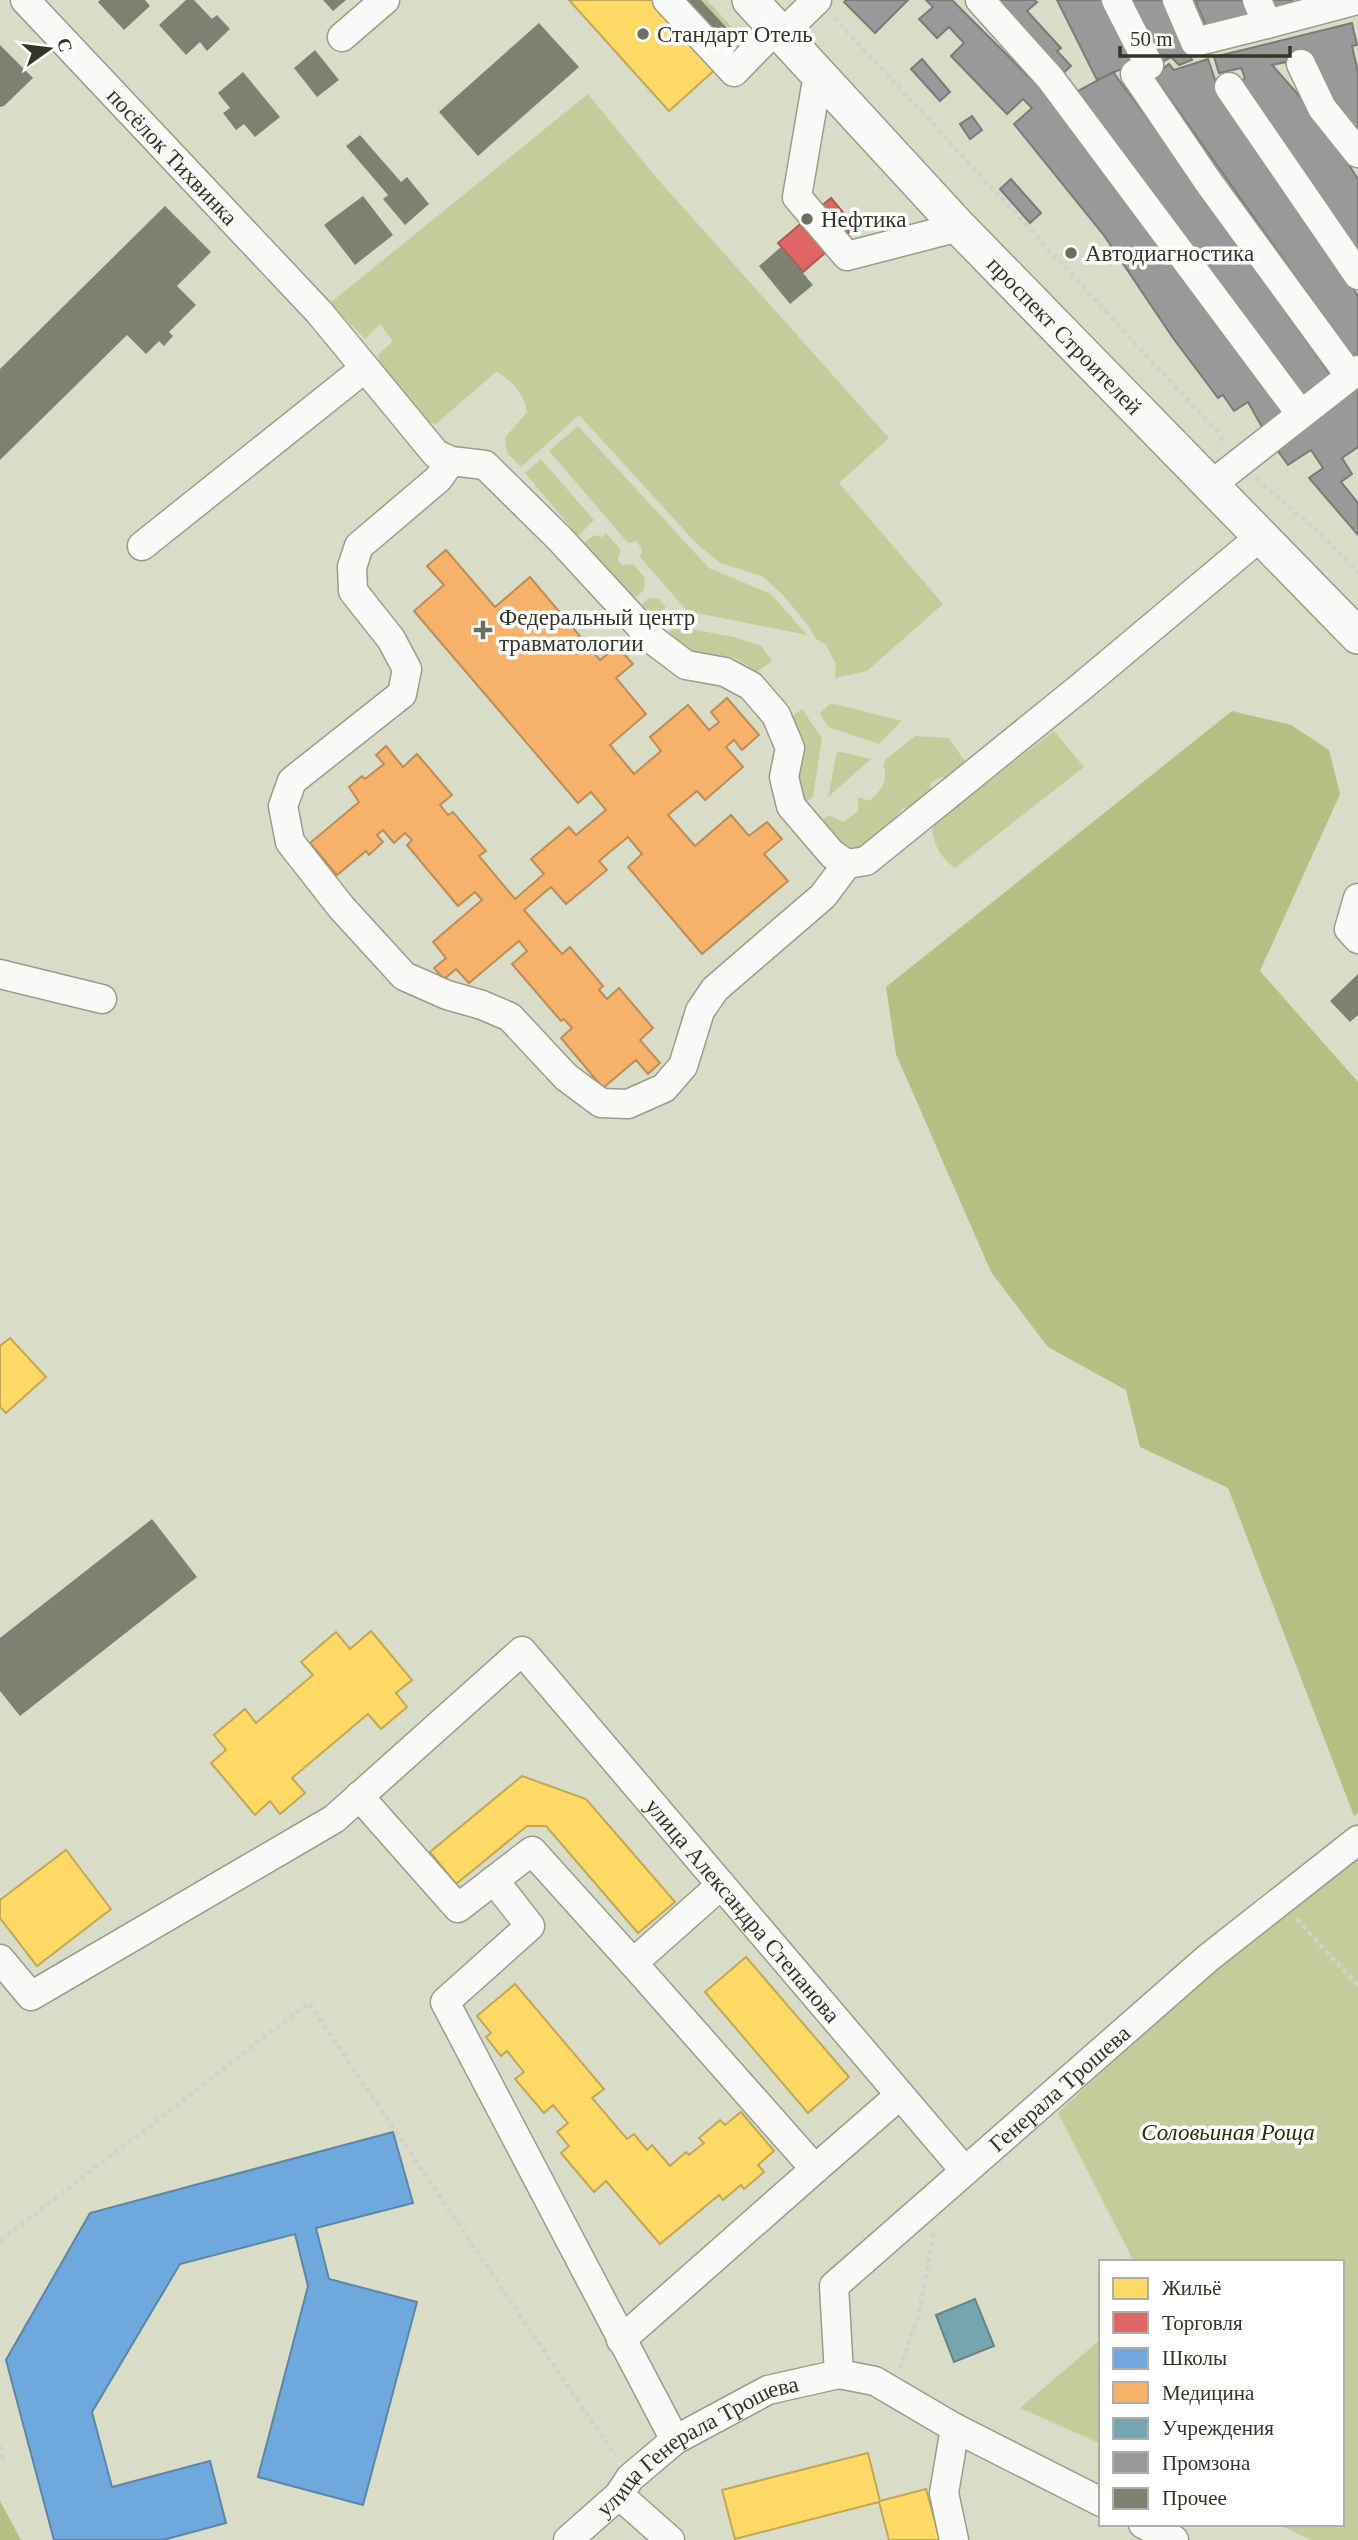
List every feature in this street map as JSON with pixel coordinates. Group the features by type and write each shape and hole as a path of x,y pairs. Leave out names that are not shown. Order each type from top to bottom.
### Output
{"main road":[{"name":"проспект Строителей","path":"750,0 959,227 1224,474 1261,536 1358,636"}],"street":[{"name":"посёлок Тихвинка","path":"25,0 319,312 436,454 451,461"},
{"path":"342,37 385,0"},
{"path":"667,0 734,72 779,31 822,5"},
{"path":"980,0 1051,78 1300,413"},
{"path":"1116,0 1149,65 1135,74 1209,183 1354,373 1224,474"},
{"path":"1177,0 1195,42 1262,12 1357,0"},
{"path":"1301,64 1322,108 1358,153"},
{"path":"818,74 797,197 847,256 959,227"},
{"path":"1229,87 1358,275"},
{"path":"142,546 365,368"},
{"path":"847,864 823,896 715,989 700,1011 683,1066 664,1088 628,1104 601,1103 566,1077 510,1017 482,1004 447,995 404,976 341,907 290,842 283,806 292,781 402,694 407,669 391,639 353,591 352,568 359,547 438,479 451,461 485,465 560,539 653,640 686,665 725,672 751,686 776,715 790,748 783,777 791,806 832,854 847,864 866,861 1081,687 1261,536"},
{"path":"1358,898 1349,929 1358,939"},
{"path":"0,974 102,999"},
{"name":"улица Александра Степанова","path":"359,1796 522,1651 965,2171"},
{"path":"0,1959 31,1996 334,1819 359,1796 458,1908 532,1851 815,2169"},
{"name":"Генерала Трошева","path":"839,2374 834,2286 1208,1958 1358,1840"},
{"path":"494,1880 530,1926 445,2002 675,2440"},
{"path":"633,1963 721,1885"},
{"path":"621,2340 900,2095"},
{"path":"839,2374 875,2381 955,2428 1099,2501"},
{"name":"улица Генерала Трошева","path":"568,2540 675,2440 768,2390 839,2374"},
{"path":"954,2540 944,2493 955,2428"},
{"path":"625,2487 670,2540"},
{"path":"1147,2526 1174,2540"}],"path":[{"path":"822,5 1219,433 1224,474 1315,529 1358,573"},
{"path":"1296,1919 1358,1986"},
{"path":"0,2241 309,2003 625,2487"},
{"path":"892,2391 919,2314 942,2190"},
{"path":"0,2446 3,2458 0,2460"}],"green space":[{"path":"701,0 707,0 741,37 738,40"},
{"path":"588,94 655,176 889,438 839,483 943,604 867,671 835,678 836,664 826,645 815,638 783,595 762,576 720,563 696,543 579,415 521,467 507,453 505,438 527,412 512,383 496,372 436,424 425,422 381,366 378,355 393,341 380,324 365,339 330,303"},
{"path":"578,426 709,568 771,594 807,635 687,611 640,557 642,549 636,541 628,543 549,451"},
{"path":"541,459 594,520 578,536 525,473"},
{"path":"606,533 621,550 618,560 622,565 633,564 645,578 644,590 632,600 584,543 594,535 602,537"},
{"path":"649,598 659,599 666,608 652,621 639,607"},
{"path":"675,626 734,637 761,646 772,661 757,672 736,658 688,651 665,637"},
{"path":"831,703 902,721 879,744 828,727 820,713"},
{"path":"802,709 822,738 813,797 800,806 787,720"},
{"path":"1232,711 1291,725 1329,750 1340,794 1260,971 1358,1082 1358,1813 1354,1816 1228,1488 1140,1447 1126,1390 1048,1347 991,1272 896,1054 886,987"},
{"path":"1054,731 1084,767 955,868 939,851 932,829 939,820"},
{"path":"915,736 949,738 968,766 951,779 942,777 930,783 933,796 911,810 903,808 897,816 898,826 875,848 841,852 816,826 829,815 844,822 858,811 858,797 870,801 885,781 885,760"},
{"path":"837,751 871,759 828,797"},
{"name":"Соловьиная Роща","path":"1358,1841 1358,2540 1311,2540 1281,2526 1344,2526 1344,2260 1133,2260 1058,2113 1329,1859"},
{"path":"1099,2341 1099,2443 1020,2408"},
{"path":"0,2501 21,2540 0,2540"}],"building: Жильё":[{"name":"Стандарт Отель","path":"569,0 656,0 717,68 669,111"},
{"path":"10,1338 46,1377 6,1413 0,1407 0,1346"},
{"path":"371,1631 412,1680 396,1693 407,1707 381,1729 368,1714 292,1778 305,1793 280,1814 270,1801 255,1815 211,1763 226,1750 214,1735 245,1709 256,1723 313,1675 301,1662 336,1632 350,1649"},
{"path":"522,1776 586,1799 675,1902 638,1933 546,1826 527,1826 456,1884 430,1852"},
{"path":"66,1850 111,1909 37,1966 0,1918 0,1900"},
{"path":"746,1957 849,2077 808,2113 705,1992"},
{"path":"515,1984 604,2089 592,2098 627,2139 634,2134 647,2150 652,2145 670,2166 686,2152 689,2155 704,2143 699,2138 720,2120 725,2125 741,2112 774,2151 758,2165 764,2172 744,2189 741,2185 723,2200 719,2195 660,2244 606,2181 594,2192 561,2153 569,2146 557,2132 568,2123 553,2105 544,2113 515,2079 524,2072 507,2051 501,2056 486,2037 491,2033 477,2016"},
{"path":"868,2453 880,2501 926,2489 940,2540 889,2540 879,2502 735,2539 722,2490"}],"building: Торговля":[{"path":"831,198 855,227 803,272 778,243"}],"building: Школы":[{"path":"393,2132 413,2203 316,2228 329,2279 417,2302 363,2505 258,2477 308,2286 295,2234 180,2264 92,2412 112,2487 210,2461 226,2523 163,2540 54,2540 6,2360 90,2213"}],"building: Медицина":[{"path":"446,550 495,607 530,577 600,660 617,646 633,664 616,678 646,714 610,745 634,774 661,751 650,737 688,705 709,730 719,722 711,712 727,698 759,735 742,750 734,740 726,747 743,767 705,800 697,791 668,815 695,846 731,815 749,836 767,822 782,839 764,854 788,881 702,954 628,867 642,854 628,837 599,861 607,870 566,904 551,887 524,910 562,954 570,947 603,986 599,990 607,999 619,988 653,1028 640,1040 660,1063 648,1074 636,1060 603,1088 561,1038 572,1028 564,1019 561,1021 512,964 527,951 519,941 469,983 456,969 444,979 434,968 446,958 433,942 482,900 475,892 458,906 407,845 412,840 405,833 394,843 383,830 377,835 383,842 369,855 366,851 337,875 310,843 359,802 349,787 362,776 365,779 384,764 376,755 386,746 403,767 417,754 452,795 440,805 448,815 453,812 486,851 479,856 515,899 544,874 531,859 569,827 576,835 606,810 591,792 578,803 414,611 444,585 427,566"}],"building: Учреждения":[{"path":"975,2299 994,2346 954,2362 936,2315"}],"building: Промзона":[{"path":"908,0 875,33 844,2"},
{"path":"926,0 952,0 1044,92 1244,358 1282,413 1262,427 1248,402 1234,411 1223,395 1218,398 1173,338 1103,234 1014,124 1032,108 1023,99 1007,114 951,56 964,43 949,27 937,38 919,19 933,7"},
{"path":"989,0 1037,2 1027,11 1061,48 1057,51 1071,66 1059,77"},
{"path":"1057,0 1107,0 1137,62 1097,80"},
{"path":"1131,0 1165,0 1192,60 1179,65 1171,57 1160,63"},
{"path":"1195,0 1242,0 1250,17 1210,35"},
{"path":"1270,0 1292,0 1296,8 1277,17"},
{"path":"1352,23 1357,45 1352,46 1358,72 1358,138 1327,105 1311,57 1272,65 1318,117 1358,179 1358,255 1239,83 1245,78 1241,68 1219,73 1214,57"},
{"path":"922,59 950,92 940,101 911,69"},
{"path":"1208,59 1221,97 1358,296 1358,354 1353,358 1154,76 1169,64 1174,70"},
{"path":"1113,72 1331,376 1297,401 1076,92"},
{"path":"972,116 982,130 970,139 960,124"},
{"path":"1011,179 1041,213 1030,223 1000,189"},
{"path":"1358,387 1358,447 1342,458 1352,474 1341,482 1358,503 1358,535 1309,478 1323,468 1311,450 1288,465 1275,447"}],"building: Прочее":[{"path":"145,0 150,6 124,30 98,2"},
{"path":"186,0 194,0 212,19 217,15 230,29 207,51 200,42 186,55 159,25"},
{"path":"323,0 346,0 333,11"},
{"path":"682,0 701,0 738,40 728,50"},
{"path":"539,23 579,67 478,156 439,112"},
{"path":"0,45 33,78 0,107"},
{"path":"315,50 339,80 317,97 294,68"},
{"path":"243,72 280,117 255,137 244,124 236,130 223,113 230,108 218,93"},
{"path":"360,135 401,182 407,177 429,204 405,225 383,199 388,195 346,146"},
{"path":"363,196 393,235 355,265 324,225"},
{"path":"165,206 211,252 177,286 196,305 169,332 173,336 164,346 159,341 146,354 127,335 0,460 0,369"},
{"path":"781,247 813,285 790,304 759,266"},
{"path":"1358,974 1358,1015 1350,1022 1330,1001"},
{"path":"152,1519 197,1577 20,1716 0,1691 0,1638"}],"place":[{"name":"Стандарт Отель","path":"643,34"},
{"name":"Нефтика","path":"807,219"},
{"name":"Автодиагностика","path":"1071,253"},
{"name":"Федеральный центр травматологии","path":"483,630"}]}
